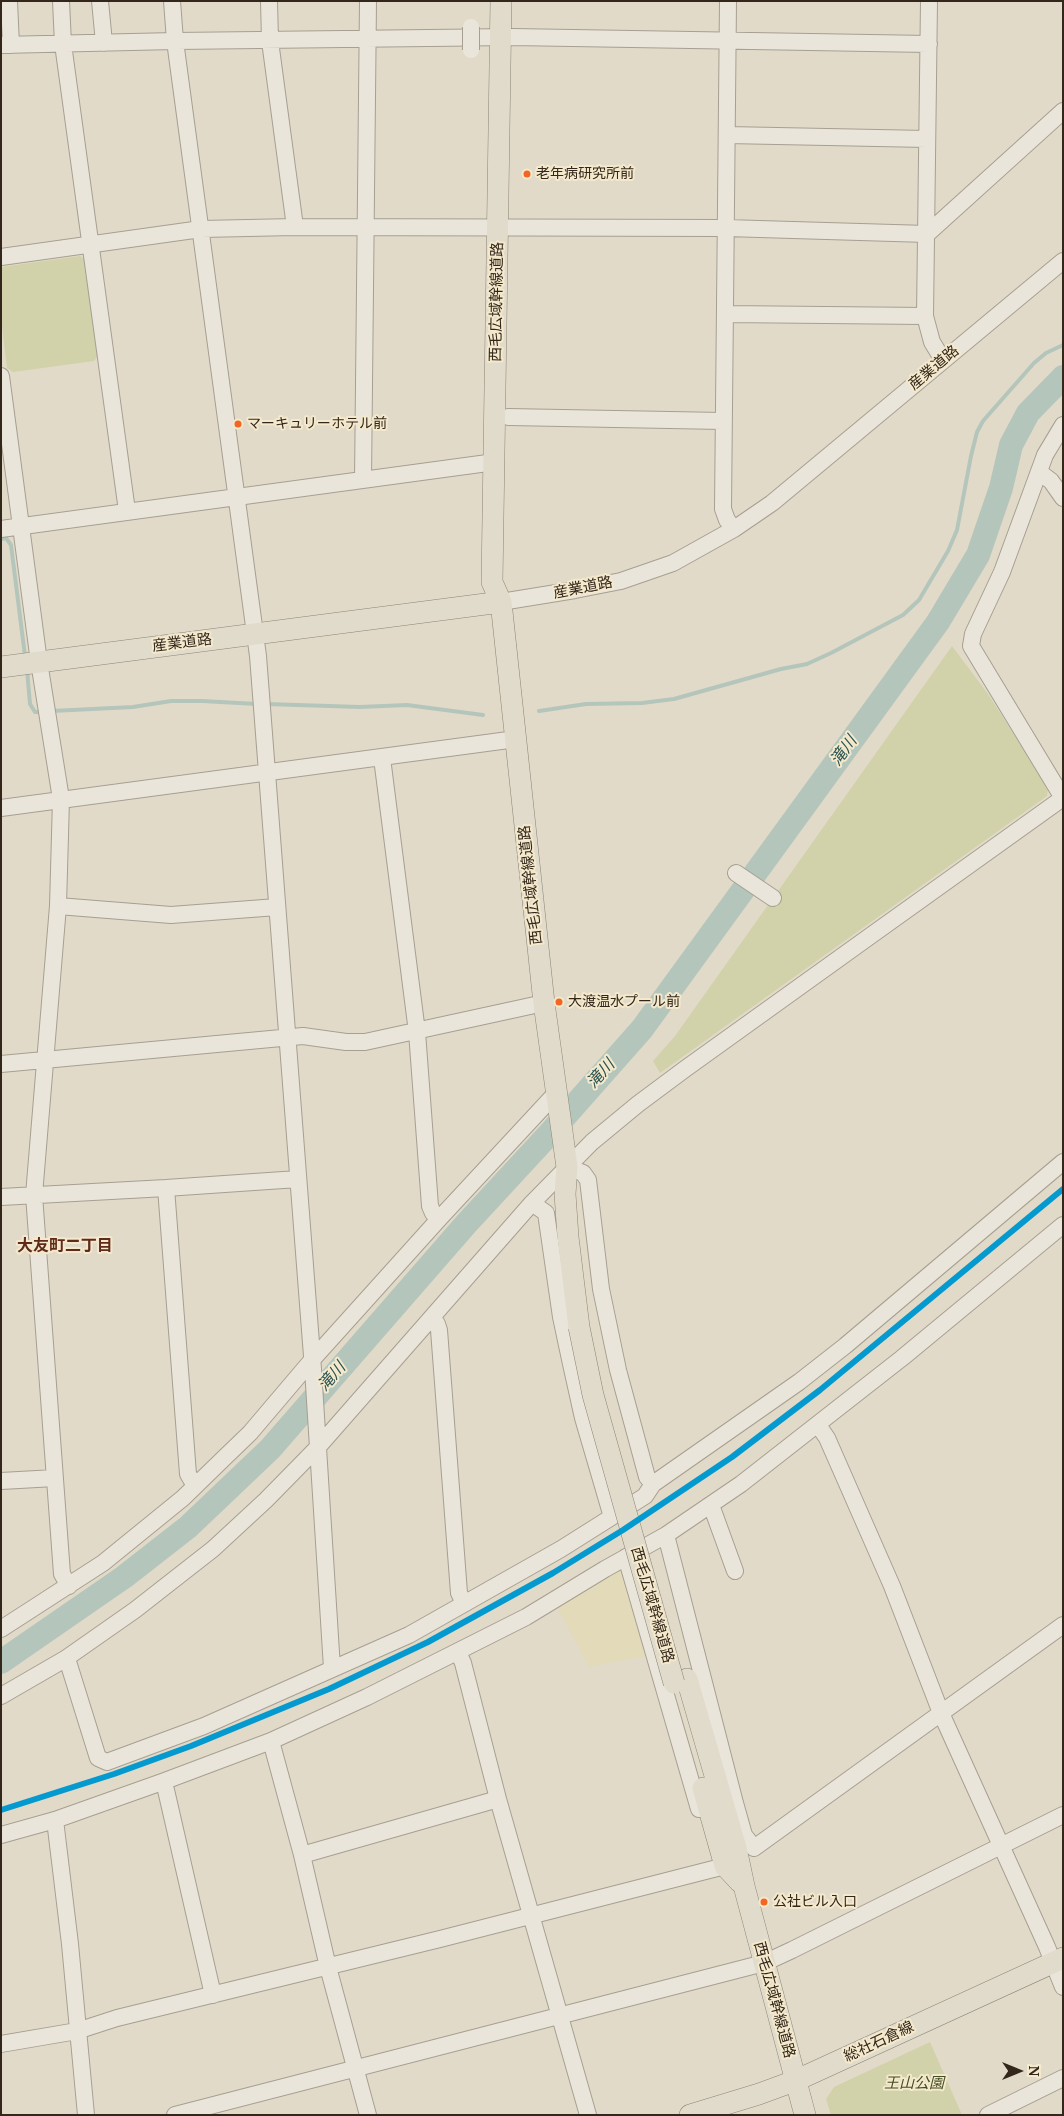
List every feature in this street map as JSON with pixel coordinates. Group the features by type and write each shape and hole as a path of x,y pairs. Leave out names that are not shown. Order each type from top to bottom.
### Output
{"main road":[{"name":"西毛広域幹線道路","path":"501,1 506,38 504,228 492,582 501,602 544,1003 566,1160 565,1194 568,1237 585,1326 593,1395 681,1681 736,1848 744,1886 805,2115"},
{"name":"西毛広域幹線道路","path":"506,38 513,1"},
{"name":"西毛広域幹線道路","path":"501,602 506,580 508,417 504,228"},
{"name":"産業道路","path":"1,667 501,602"},
{"name":"西毛広域幹線道路","path":"681,1681 721,1867 744,1886"},
{"name":"総社石倉線","path":"690,2115 797,2080 1058,1960"}],"street":[{"path":"9,1 6,45 175,40 270,41 506,38 728,39 929,44"},
{"path":"61,1 63,44 128,511"},
{"path":"100,1 104,43"},
{"path":"172,1 175,40 255,634 312,1365 332,1668"},
{"path":"269,1 270,41 295,227"},
{"path":"362,480 368,1"},
{"path":"728,1 723,509 727,520 734,529"},
{"path":"930,1 925,316 932,342 943,360"},
{"path":"471,27 471,50"},
{"path":"1,257 201,229 295,227 366,229 726,228 927,234 1063,111"},
{"path":"727,135 927,139"},
{"name":"産業道路","path":"501,602 621,581 672,562 734,529 772,503 1063,261"},
{"path":"725,314 925,316"},
{"path":"1,376 39,662 61,798 58,906 34,1196 62,1574 69,1586"},
{"path":"508,417 723,420"},
{"path":"1,1696 65,1658 136,1610 213,1549 266,1500 317,1439 432,1317 532,1203 566,1160 592,1142 638,1104 1063,798 973,652 971,640 1002,572 1048,448 1063,425"},
{"path":"1,529 495,462"},
{"path":"1039,472 1051,481 1063,498"},
{"path":"1,808 61,798 382,758 516,739"},
{"path":"382,758 417,1032 430,1206 433,1213 439,1219"},
{"path":"736,873 773,898"},
{"path":"58,906 171,915 276,907"},
{"path":"1,1064 303,1036 346,1042 365,1042 544,1003"},
{"path":"1,1629 103,1563 152,1524 195,1486 250,1433 439,1219 557,1096"},
{"path":"566,1160 583,1173 588,1180 601,1289 615,1355 647,1477 653,1484"},
{"path":"65,1658 69,1665 98,1758 107,1762 204,1726 409,1635 612,1518 645,1496 653,1484 799,1382 845,1346 1063,1162"},
{"path":"1,1197 298,1179"},
{"path":"166,1188 188,1474 195,1486"},
{"path":"532,1203 546,1213 561,1317 571,1364 583,1418 612,1518"},
{"path":"1,1835 55,1820 271,1741 368,1697 526,1617 666,1535 711,1505 818,1425 1063,1225"},
{"path":"432,1317 439,1330 459,1593 464,1604"},
{"path":"818,1425 827,1438 892,1586 941,1713 1002,1846 1058,1960 1063,1987"},
{"path":"1,1481 56,1478"},
{"path":"711,1505 735,1571"},
{"path":"666,1535 735,1803 744,1835 754,1848 1063,1625"},
{"path":"1,2044 77,2031 117,2018 328,1967 721,1867 626,1557"},
{"path":"458,1652 463,1662 498,1799 588,2115"},
{"path":"271,1741 302,1855 328,1967 368,2115"},
{"path":"162,1782 166,1790 213,1995"},
{"path":"302,1855 498,1799"},
{"path":"175,2115 764,1963 1063,1815"},
{"path":"55,1820 70,1944 86,2115"},
{"path":"988,2115 1009,2110 1063,2078"}],"shaded area":[{"path":"618,1569 625,1569 650,1655 589,1667 557,1607"}],"green space":[{"path":"80,256 87,261 98,356 94,361 13,372 7,368 1,318 1,267"},
{"path":"952,646 988,694 1048,788 1047,796 660,1073 653,1061 675,1036"},
{"name":"王山公園","path":"930,2042 962,2115 831,2115 826,2099 834,2087"}],"waterway":[{"path":"539,711 586,704 642,703 674,699 781,669 807,664 903,615 919,600 948,551 957,530 971,456 977,432 983,421 1034,363 1046,353 1063,345"},
{"name":"滝川","path":"1,1662 124,1577 188,1527 270,1449 466,1224 642,1029 938,622 978,555 1001,488 1011,445 1028,413 1063,377"},
{"path":"1,539 6,538 11,545 25,656"},
{"path":"27,670 30,704 35,712 43,712"},
{"path":"52,711 133,707 171,701 257,704"},
{"path":"266,704 360,707 407,705 483,715"}],"transit line":[{"path":"1,1810 114,1774 191,1746 329,1689 428,1642 553,1573 623,1530 732,1457 820,1390 1063,1189"}],"place":[{"name":"老年病研究所前","path":"527,174"},
{"name":"マーキュリーホテル前","path":"238,424"},
{"name":"大渡温水プール前","path":"559,1002"},
{"name":"公社ビル入口","path":"764,1902"}],"district":[{"name":"大友町二丁目","path":"65,1246"}]}
